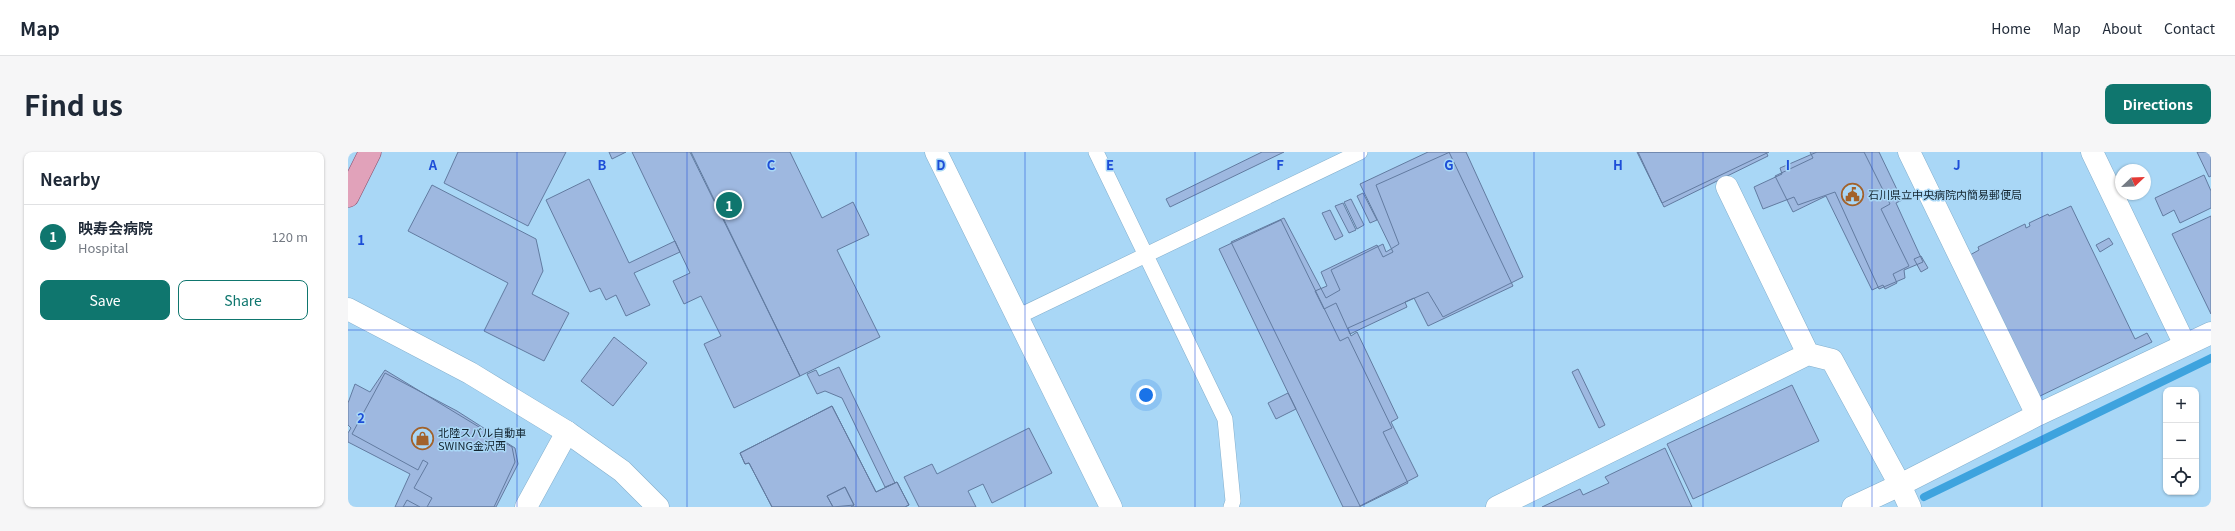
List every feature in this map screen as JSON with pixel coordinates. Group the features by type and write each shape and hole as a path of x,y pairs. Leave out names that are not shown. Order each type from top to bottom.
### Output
{"main road":[{"path":"348,196 370,152"}],"street":[{"path":"936,152 1111,507"},
{"path":"1909,152 2037,415"},
{"path":"2092,152 2185,345"},
{"path":"1727,186 1808,354"},
{"path":"348,309 470,373 567,432 622,471 658,507"},
{"path":"1853,507 1900,485 2037,415 2211,332"},
{"path":"1497,507 1808,354 1832,360 1900,485 1910,507"},
{"path":"526,507 567,432"}],"lane":[{"path":"1096,152 1225,419 1233,501 1231,507"},
{"path":"1018,317 1360,152"}],"building":[{"path":"458,152 566,152 528,226 444,183"},
{"path":"609,152 626,152 612,159"},
{"path":"632,152 690,152 800,376 734,408 704,344 721,336 701,296 684,304 673,281 690,273"},
{"path":"691,152 790,152 822,218 853,202 869,235 837,250 880,337 800,376"},
{"path":"1262,152 1284,152 1170,207 1166,199"},
{"path":"1428,152 1449,152 1513,286 1428,326 1414,298 1405,302 1407,307 1350,334 1336,303 1324,309 1315,291 1327,286 1321,272 1377,245 1383,257 1393,252 1360,184"},
{"path":"1450,152 1466,152 1523,277 1443,317 1428,292 1348,328 1351,336 1357,332 1398,418 1391,422 1418,476 1360,506 1231,242 1284,218 1326,298 1340,290 1331,270 1383,244 1386,252 1399,244 1376,185"},
{"path":"1637,152 1766,152 1768,156 1664,207"},
{"path":"1638,152 1769,152 1662,203"},
{"path":"1810,152 1864,152 1890,204 1881,209 1909,266 1893,274 1897,283 1885,289 1883,285 1872,290 1826,196 1793,212 1775,176 1813,158"},
{"path":"1817,152 1879,152 1902,200 1896,203 1923,262 1904,270 1905,278 1879,289 1835,192 1798,205 1794,197 1763,209 1754,187 1782,174 1780,168"},
{"path":"2197,152 2211,152 2211,176 2209,177"},
{"path":"2204,175 2211,191 2211,208 2180,223 2174,210 2163,216 2155,198"},
{"path":"589,179 629,263 675,241 680,252 634,273 650,305 626,316 616,295 606,300 600,288 590,292 546,200"},
{"path":"432,185 536,239 543,271 532,294 569,313 544,361 484,331 508,283 408,231"},
{"path":"1363,193 1377,220 1370,223 1357,196"},
{"path":"1351,199 1364,225 1357,229 1344,202"},
{"path":"1343,203 1356,230 1349,233 1335,206"},
{"path":"2071,206 2135,339 2147,333 2152,342 2038,397 1970,255 1979,250 1978,247 2025,224 2026,228 2030,226 2029,223 2048,214 2049,216"},
{"path":"1330,210 1343,236 1335,240 1322,213"},
{"path":"2211,216 2211,314 2172,234"},
{"path":"1281,220 1340,341 1348,337 1392,428 1383,432 1408,483 1359,507 1343,507 1219,249"},
{"path":"2109,238 2113,244 2100,252 2096,245"},
{"path":"1921,256 1928,268 1921,272 1914,259"},
{"path":"614,337 647,363 613,406 581,381"},
{"path":"839,367 895,483 885,487 842,398 825,391 817,394 807,374 816,370 819,376"},
{"path":"1578,369 1605,425 1599,428 1572,372"},
{"name":"北陸スバル自動車 SWING金沢西","path":"385,370 512,447 515,462 494,507 395,507 410,474 348,442 348,433 351,428 348,425 348,403 355,384 370,392"},
{"name":"北陸スバル自動車 SWING金沢西","path":"385,373 457,411 515,448 518,464 496,507 427,507 432,498 414,488 428,463 423,460 418,470 352,434"},
{"path":"1792,385 1819,441 1693,499 1667,444"},
{"path":"1288,393 1296,409 1276,419 1268,403"},
{"path":"832,406 876,492 897,482 909,505 905,507 851,507 854,505 845,487 827,496 833,507 772,507 749,463 745,464 740,453"},
{"path":"832,406 876,492 897,482 909,505 905,507 772,507 749,463 745,464 740,453"},
{"path":"1029,428 1052,473 992,503 983,484 968,491 976,507 919,507 904,477 932,464 937,474"},
{"path":"1665,448 1692,507 1542,507 1580,489 1583,495 1609,483 1605,477"},
{"path":"845,487 854,505 833,507 827,496"},
{"path":"407,500 420,507 403,507"}],"waterway":[{"path":"1924,497 2211,358"}],"place":[{"name":"石川県立中央病院内簡易郵便局","path":"1852,194"},
{"name":"映寿会病院","path":"729,205"},
{"name":"北陸スバル自動車 SWING金沢西","path":"422,438"}]}
